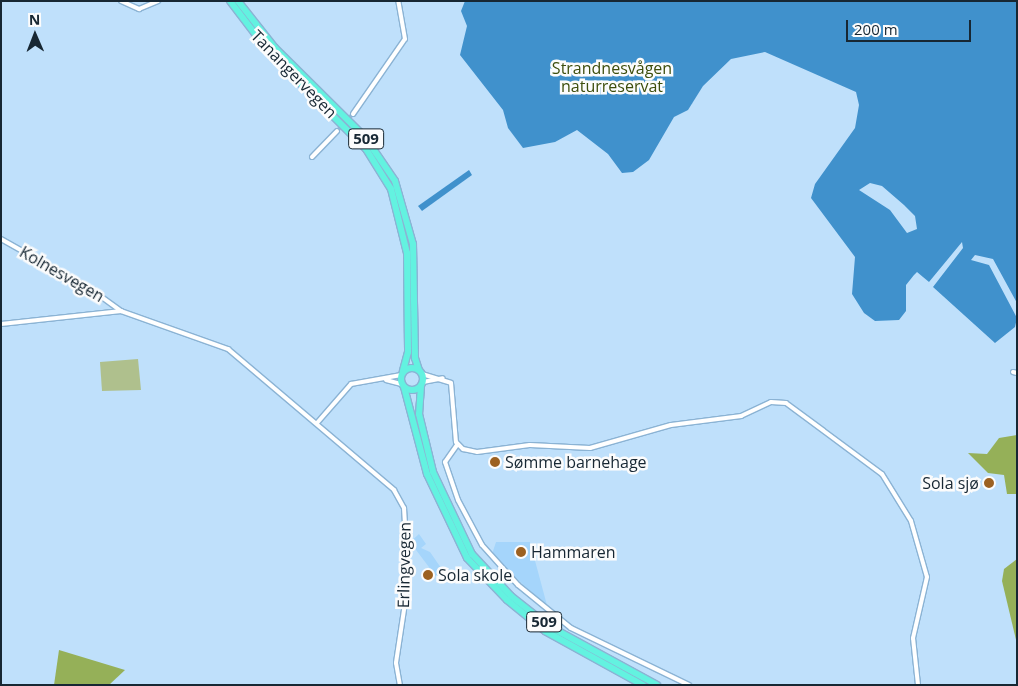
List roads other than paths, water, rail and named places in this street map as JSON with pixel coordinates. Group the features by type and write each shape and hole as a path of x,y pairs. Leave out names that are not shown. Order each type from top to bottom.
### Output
{"highway":[{"name":"Tanangervegen","path":"230,1 269,52 360,142 391,189 407,253 408,352 402,373"},
{"name":"Tanangervegen","path":"238,1 275,48 365,137 395,181 414,244 415,358 421,372"},
{"path":"402,373 421,372"},
{"name":"509","path":"421,372 422,384 419,414 433,472 472,554 511,596 549,626 657,685"},
{"name":"509","path":"402,373 403,386 427,474 442,514 467,558 507,600 545,631 643,685"},
{"path":"403,386 422,384"}],"street":[{"path":"122,1 139,9 158,1"},
{"path":"353,114 405,39 398,1"},
{"path":"312,157 337,131"},
{"name":"Kolnesvegen","path":"1,239 92,290 121,311"},
{"path":"1,324 121,311"},
{"name":"Erlingvegen","path":"121,311 234,352 317,423 403,503 407,590 396,663 400,685"},
{"path":"421,372 443,378 454,392 457,445 445,462 458,500 482,545 516,583 571,628 689,685"},
{"path":"317,423 351,384 384,379 402,373"},
{"path":"422,384 443,378"},
{"path":"384,379 403,386"},
{"path":"457,445 477,452 530,445 590,448 671,425 740,416 771,402 786,402 882,474 908,514 927,577 913,638 918,685"}],"tunnel":[{"path":"337,131 353,114"}],"place":[{"name":"Sømme barnehage","path":"495,462"},
{"name":"Sola sjø","path":"989,483"},
{"name":"Hammaren","path":"521,552"},
{"name":"Sola skole","path":"428,575"}],"park label":[{"name":"Strandnesvågen naturreservat","path":"612,77"}]}
